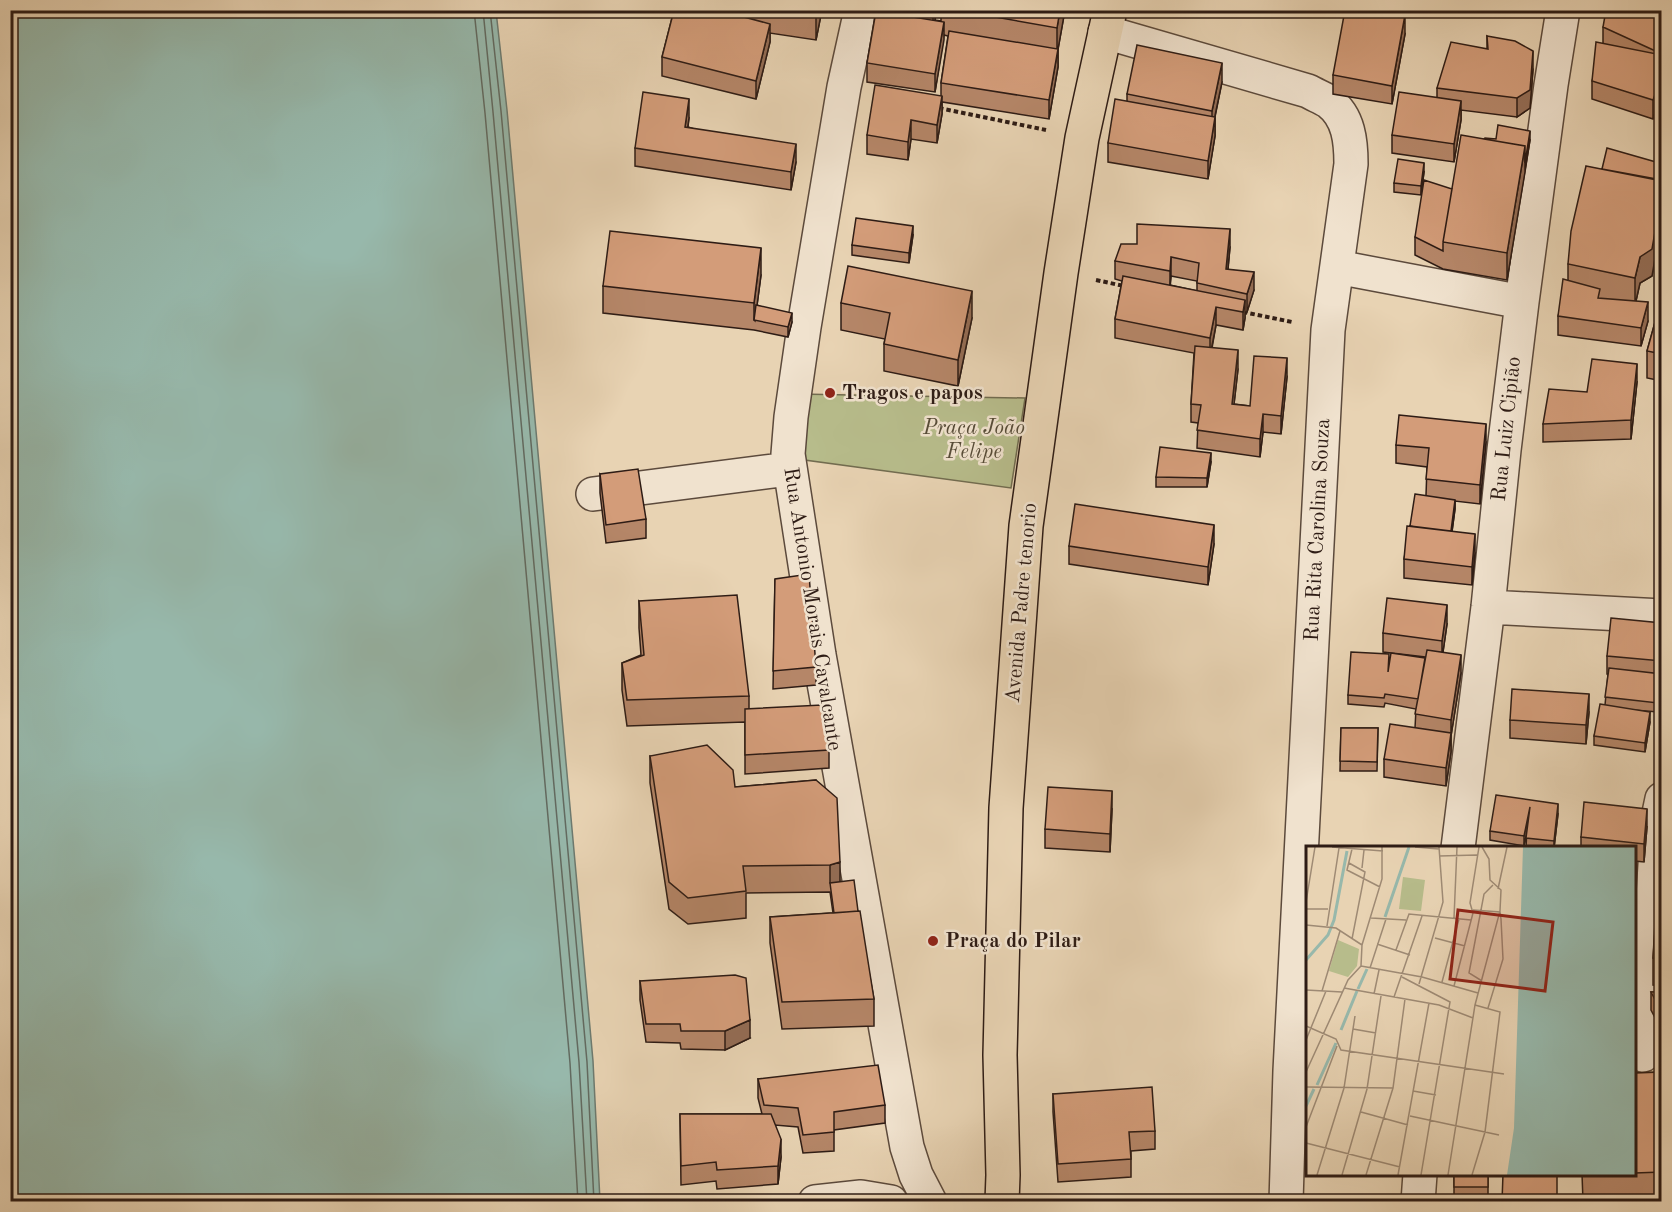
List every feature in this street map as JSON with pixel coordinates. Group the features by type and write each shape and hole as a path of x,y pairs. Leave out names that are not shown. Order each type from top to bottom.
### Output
{"main road":[{"name":"Avenida Padre tenorio","path":"1002,1202 1000,1055 1006,808 1026,526 1082,138 1107,21"}],"street":[{"name":"Rua Antonio Morais Cavalcante","path":"861,10 844,87 801,347 788,454 843,798 905,1136 916,1175 930,1202"},
{"name":"Rua Luiz Cipião","path":"1458,846 1522,303 1563,10"},
{"name":"Rua Rita Carolina Souza","path":"1107,21 1308,91 1330,103 1344,120 1352,143 1328,330 1290,1071 1286,1202"},
{"path":"1336,267 1522,303"},
{"path":"593,494 789,469"},
{"path":"1488,606 1662,616"},
{"path":"1646,1056 1656,842 1662,799"},
{"path":"1418,1202 1420,1176"},
{"path":"815,1202 861,1197 891,1202"}],"path":[{"path":"938,108 1082,138"},
{"path":"1061,273 1129,287"},
{"path":"1237,310 1328,330"}],"green space":[{"name":"Praça João Felipe","path":"797,394 1025,398 1011,488 790,458"}],"water":[{"path":"10,11 496,11 507,110 593,1061 600,1201 11,1201"}],"building":[{"path":"674,10 718,10 770,24 756,81 662,57"},
{"path":"797,10 817,10 816,14"},
{"path":"956,10 1060,10 1057,28"},
{"path":"1345,10 1381,10 1405,15 1392,86 1333,75"},
{"path":"1606,10 1662,10 1662,54 1603,27"},
{"path":"876,11 944,22 935,74 867,63"},
{"path":"949,31 1058,49 1049,100 941,83"},
{"path":"1487,36 1515,41 1533,51 1530,90 1517,98 1437,88 1451,42 1488,49"},
{"path":"1596,42 1662,55 1662,75 1653,100 1592,81"},
{"path":"1137,45 1222,63 1212,111 1127,94"},
{"path":"875,85 942,96 937,125 911,120 908,142 867,135"},
{"path":"643,92 689,99 685,127 796,144 791,172 635,148"},
{"path":"1399,92 1461,101 1454,144 1392,135"},
{"path":"1115,99 1215,117 1208,161 1108,143"},
{"path":"1498,125 1530,131 1525,163 1525,146 1484,139 1496,139"},
{"path":"1461,135 1525,146 1507,253 1443,242"},
{"path":"1607,148 1656,162 1658,153 1662,154 1662,180 1602,169"},
{"path":"1398,159 1424,163 1421,186 1394,183"},
{"path":"1586,166 1662,181 1662,208 1659,209 1652,249 1640,257 1635,278 1568,264 1571,231"},
{"path":"1424,180 1452,189 1443,251 1415,237"},
{"path":"856,218 913,226 909,253 852,245"},
{"path":"1137,224 1230,229 1226,269 1254,272 1247,294 1197,283 1199,263 1171,257 1170,271 1115,261 1121,244 1137,244"},
{"path":"610,231 761,248 754,303 603,286"},
{"path":"848,266 972,291 958,360 884,344 890,313 841,303"},
{"path":"1123,276 1245,300 1243,312 1216,307 1210,338 1115,319"},
{"path":"1563,279 1600,289 1598,298 1648,302 1641,328 1558,316"},
{"path":"1662,297 1662,354 1647,351"},
{"path":"756,305 792,313 788,327 754,320"},
{"path":"1195,346 1238,350 1232,404 1250,406 1254,356 1287,358 1281,416 1263,414 1260,439 1197,430 1201,405 1191,404"},
{"path":"1592,359 1637,364 1631,420 1543,424 1549,389 1587,392"},
{"path":"1399,415 1486,424 1480,485 1426,479 1429,448 1396,445"},
{"path":"1160,447 1211,453 1207,478 1156,477"},
{"path":"638,469 646,519 606,525 600,474"},
{"path":"1415,494 1455,500 1451,531 1410,526"},
{"path":"1075,504 1214,525 1208,567 1069,546"},
{"path":"1407,526 1475,534 1472,567 1404,559"},
{"path":"809,574 816,667 773,671 775,579"},
{"path":"737,595 749,696 627,700 622,663 644,655 639,601"},
{"path":"1387,598 1447,605 1442,641 1383,633"},
{"path":"1611,618 1662,623 1662,661 1607,656"},
{"path":"1427,650 1461,655 1451,720 1415,714"},
{"path":"1351,652 1389,654 1388,672 1391,653 1425,658 1418,699 1385,694 1384,698 1348,695"},
{"path":"1609,668 1662,674 1658,703 1605,697"},
{"path":"1512,689 1589,694 1586,725 1510,720"},
{"path":"1600,704 1650,712 1645,743 1594,736"},
{"path":"822,705 829,750 745,755 745,709"},
{"path":"1390,724 1451,733 1446,768 1384,759"},
{"path":"1341,728 1378,728 1377,762 1340,761"},
{"path":"707,745 733,770 735,787 816,780 837,798 840,862 830,865 743,866 746,891 688,898 669,882 650,756"},
{"path":"1048,787 1112,791 1110,834 1045,829"},
{"path":"1496,795 1558,804 1554,841 1526,838 1530,807 1524,836 1490,831"},
{"path":"1584,802 1647,809 1644,844 1581,837"},
{"path":"1659,879 1662,880 1662,905 1657,905"},
{"path":"854,880 858,911 834,913 830,883"},
{"path":"1656,905 1662,905 1662,959 1653,958"},
{"path":"860,911 874,999 782,1002 770,917"},
{"path":"735,975 746,978 750,1020 725,1031 681,1031 680,1024 646,1024 640,981"},
{"path":"1651,992 1662,992 1662,1013"},
{"path":"878,1065 885,1105 834,1112 834,1132 803,1135 798,1108 764,1105 758,1079"},
{"path":"1662,1072 1662,1172 1636,1173 1636,1073"},
{"path":"1152,1087 1155,1131 1129,1132 1131,1159 1058,1164 1053,1094"},
{"path":"680,1114 771,1114 781,1139 778,1166 717,1170 716,1162 681,1166"},
{"path":"1454,1176 1488,1176 1488,1187 1454,1187"},
{"path":"1503,1176 1557,1176 1557,1202 1502,1202"},
{"path":"1372,1195 1373,1202 1324,1202 1324,1199"}],"place":[{"name":"Tragos e papos","path":"830,393"},
{"name":"Praça do Pilar","path":"933,941"}]}
